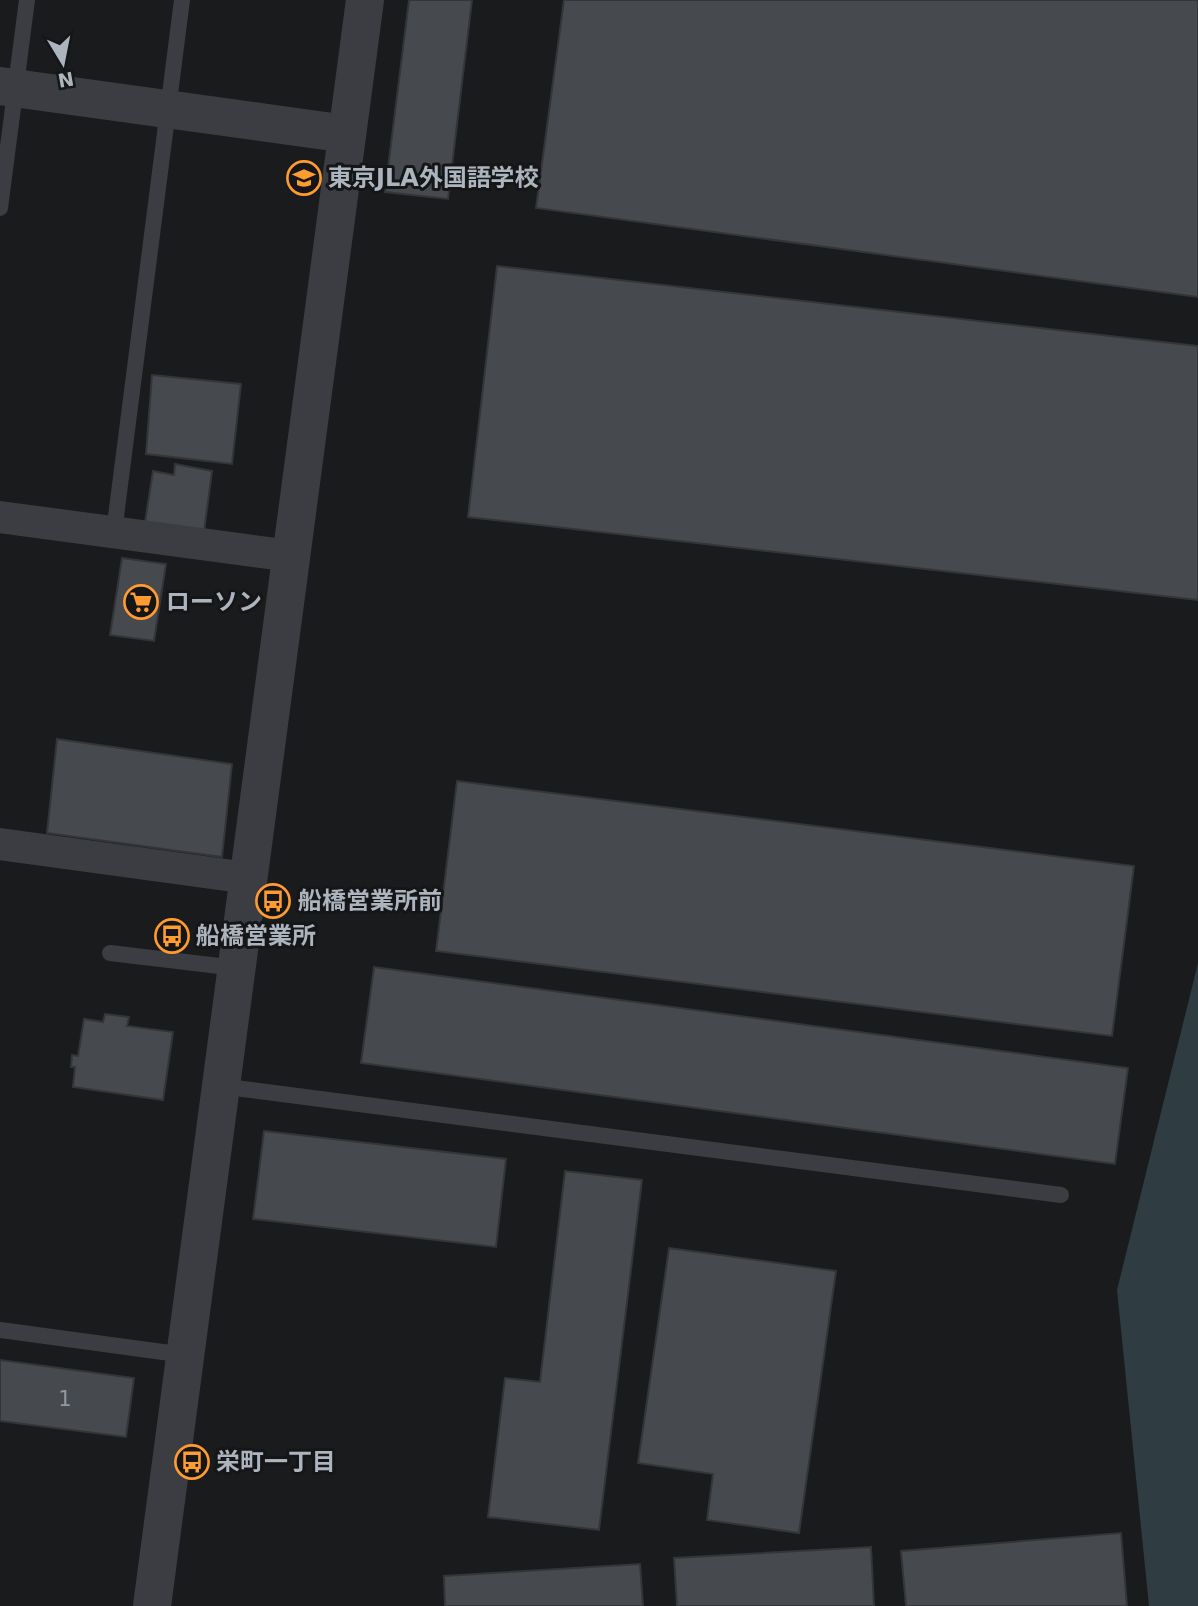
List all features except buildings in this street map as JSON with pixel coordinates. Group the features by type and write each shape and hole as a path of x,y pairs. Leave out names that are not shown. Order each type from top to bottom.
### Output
{"street":[{"path":"152,1606 365,0"},
{"path":"8,87 347,134"},
{"path":"0,517 291,556"},
{"path":"0,844 248,878"}],"lane":[{"path":"0,208 8,87 27,0"},
{"path":"114,532 182,0"},
{"path":"110,953 236,968"},
{"path":"220,1086 1062,1195"},
{"path":"0,1330 185,1355"}],"shaded area":[{"path":"1198,963 1198,1606 1149,1606 1117,1290"}],"place":[{"name":"東京JLA外国語学校","path":"304,178"},
{"name":"ローソン","path":"141,602"},
{"name":"船橋営業所前","path":"273,901"},
{"name":"船橋営業所","path":"172,936"},
{"name":"栄町一丁目","path":"192,1462"}]}
